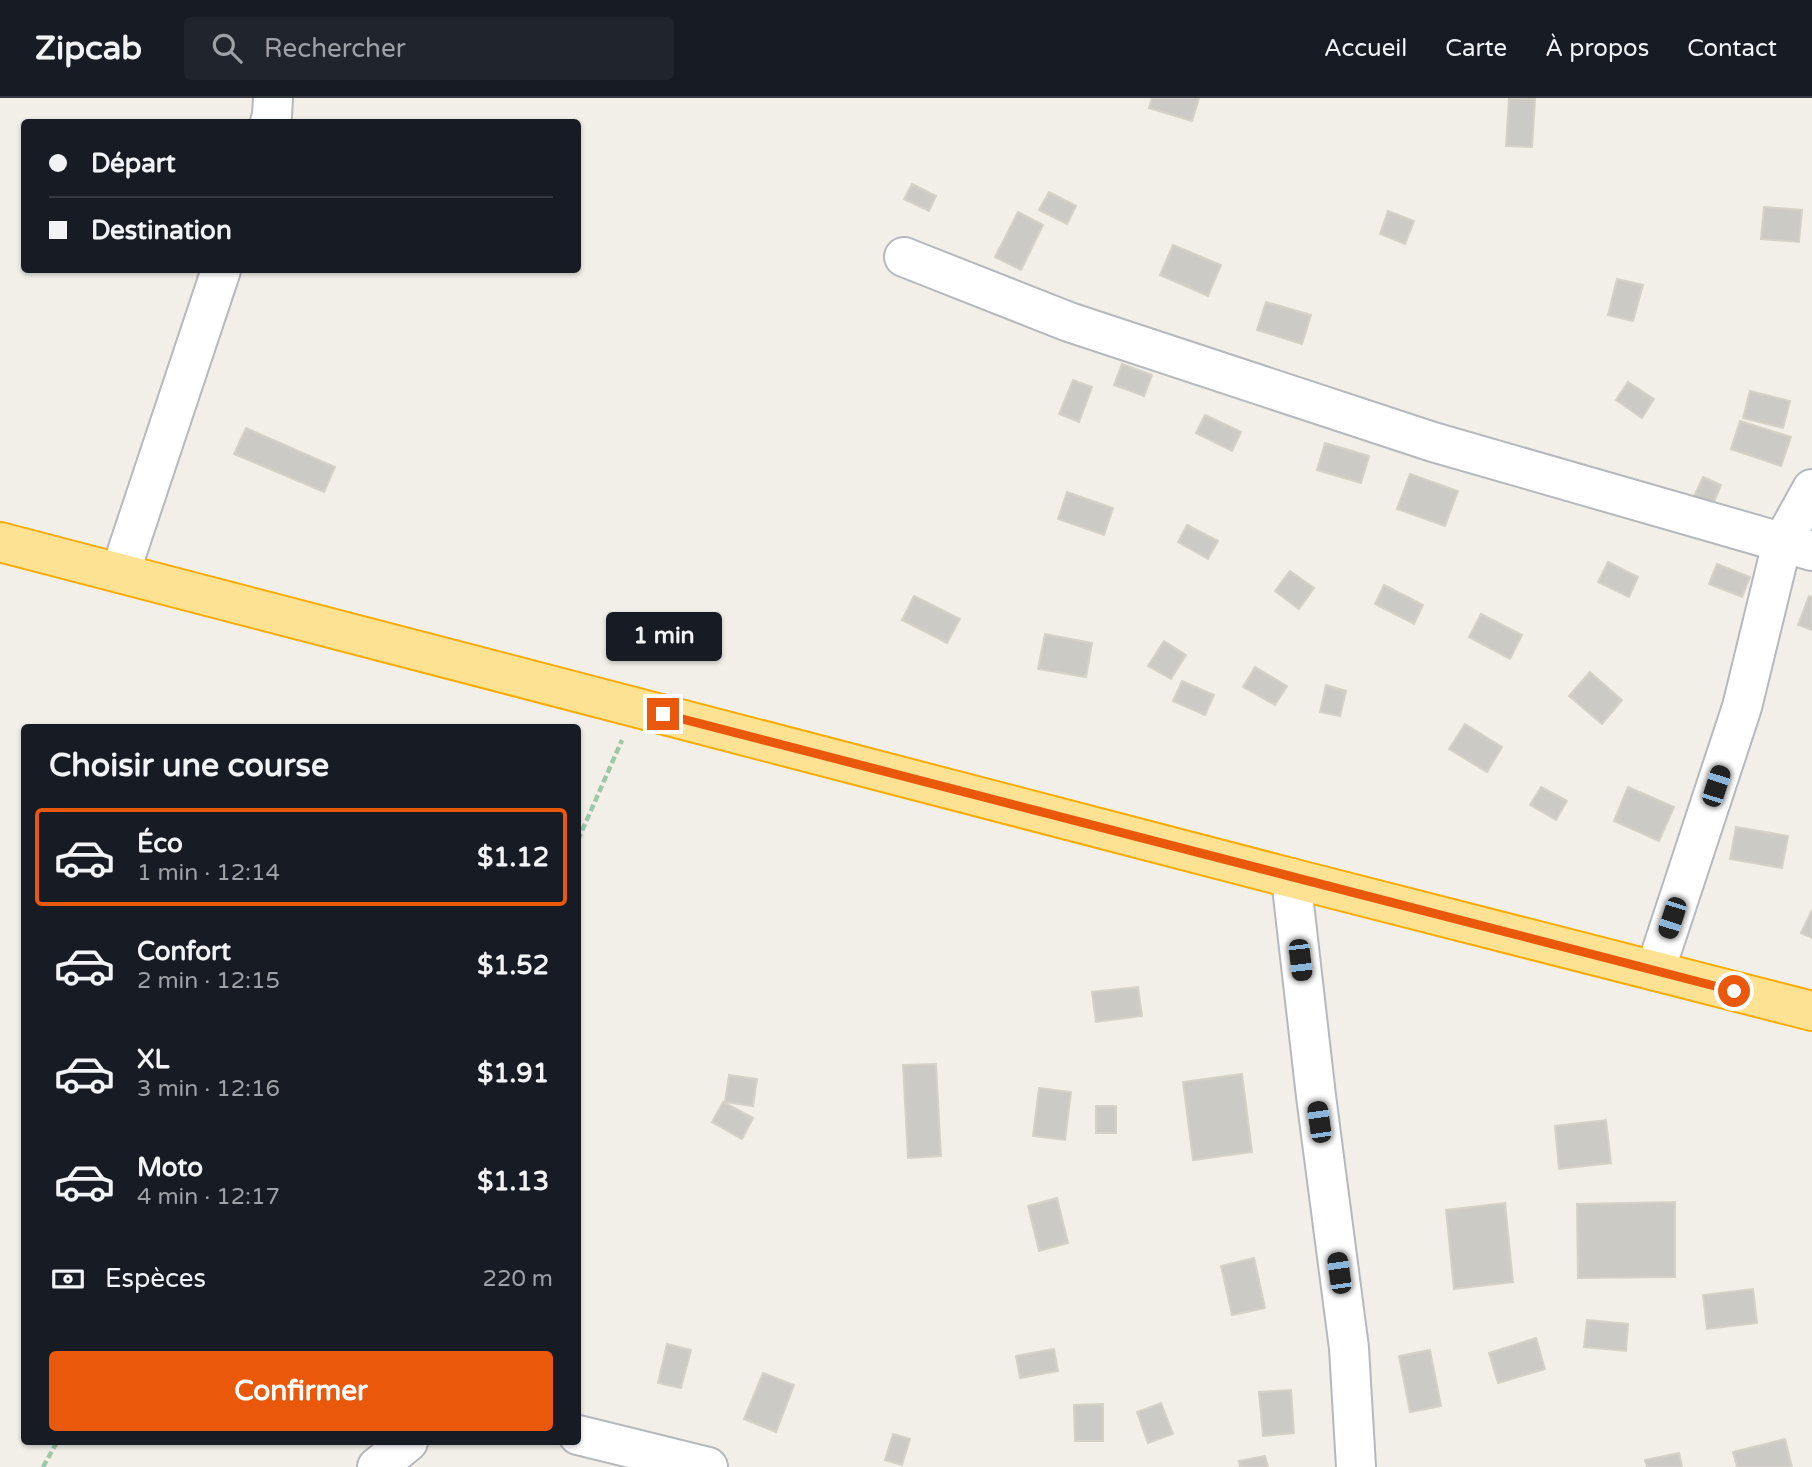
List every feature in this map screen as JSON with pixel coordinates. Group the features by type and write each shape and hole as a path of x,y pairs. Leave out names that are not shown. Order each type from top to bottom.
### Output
{"highway":[{"path":"0,542 1812,1011"}],"street":[{"path":"271,119 273,98"},
{"path":"904,257 1069,322 1420,438 1797,547"},
{"path":"120,573 220,273"},
{"path":"1655,971 1797,547 1812,489"},
{"path":"1290,878 1349,1348 1356,1467"},
{"path":"581,1436 708,1467"},
{"path":"377,1467 404,1445"}],"path":[{"path":"581,834 637,708"},
{"path":"43,1467 55,1445"}],"building":[{"path":"1152,98 1199,98 1192,121 1149,108"},
{"path":"1509,98 1535,99 1532,147 1506,146"},
{"path":"912,184 936,196 929,211 904,199"},
{"path":"1049,192 1076,206 1067,224 1039,210"},
{"path":"1764,207 1802,210 1799,242 1761,239"},
{"path":"1388,211 1414,221 1405,244 1380,234"},
{"path":"1018,212 1043,225 1021,270 995,257"},
{"path":"1173,245 1221,265 1208,296 1160,275"},
{"path":"1617,279 1643,285 1633,321 1608,315"},
{"path":"1266,302 1311,315 1302,344 1257,330"},
{"path":"1122,364 1152,375 1144,396 1114,385"},
{"path":"1073,380 1092,387 1079,422 1059,414"},
{"path":"1628,382 1654,399 1642,418 1616,400"},
{"path":"1750,391 1790,401 1783,428 1743,418"},
{"path":"1205,415 1241,432 1232,451 1196,433"},
{"path":"1740,421 1791,437 1781,466 1731,449"},
{"path":"246,428 335,467 324,492 234,454"},
{"path":"1325,443 1369,456 1361,483 1317,470"},
{"path":"1410,474 1458,491 1445,526 1397,509"},
{"path":"1703,477 1721,485 1711,509 1692,501"},
{"path":"1067,492 1113,508 1104,535 1058,519"},
{"path":"1187,525 1218,541 1208,559 1178,542"},
{"path":"1608,562 1638,577 1629,597 1598,582"},
{"path":"1717,564 1750,577 1742,597 1709,584"},
{"path":"1290,571 1314,588 1299,609 1275,591"},
{"path":"1384,585 1423,605 1414,624 1375,604"},
{"path":"914,596 960,619 947,643 902,620"},
{"path":"1809,596 1812,597 1812,630 1798,625"},
{"path":"1481,614 1522,635 1510,659 1469,637"},
{"path":"1045,634 1092,643 1086,677 1038,669"},
{"path":"1164,641 1186,655 1171,679 1148,666"},
{"path":"1255,667 1287,686 1275,705 1243,687"},
{"path":"1590,672 1622,700 1602,724 1569,696"},
{"path":"1182,681 1214,695 1205,715 1173,701"},
{"path":"1326,685 1346,691 1340,716 1320,712"},
{"path":"1465,724 1502,747 1487,772 1449,749"},
{"path":"1541,787 1567,801 1556,820 1530,805"},
{"path":"1628,787 1674,807 1659,841 1614,821"},
{"path":"1736,827 1788,836 1782,868 1730,859"},
{"path":"1812,910 1812,938 1801,933"},
{"path":"1138,987 1142,1016 1096,1022 1092,992"},
{"path":"936,1064 941,1156 908,1158 903,1065"},
{"path":"1242,1074 1252,1152 1193,1160 1183,1082"},
{"path":"729,1075 757,1079 753,1106 725,1102"},
{"path":"1039,1088 1071,1092 1065,1140 1033,1136"},
{"path":"723,1102 753,1118 742,1139 712,1122"},
{"path":"1096,1106 1116,1106 1116,1133 1096,1133"},
{"path":"1606,1120 1611,1163 1559,1169 1555,1126"},
{"path":"1057,1198 1068,1243 1039,1251 1028,1206"},
{"path":"1675,1202 1675,1277 1578,1278 1577,1204"},
{"path":"1505,1203 1513,1282 1454,1289 1446,1210"},
{"path":"1254,1258 1265,1308 1232,1315 1221,1266"},
{"path":"1753,1289 1757,1323 1707,1329 1703,1295"},
{"path":"1587,1320 1628,1324 1626,1351 1584,1347"},
{"path":"1536,1338 1545,1369 1498,1383 1489,1353"},
{"path":"667,1344 691,1350 681,1388 658,1383"},
{"path":"1054,1349 1058,1371 1020,1378 1016,1356"},
{"path":"1430,1350 1441,1406 1410,1412 1399,1356"},
{"path":"763,1373 794,1385 776,1432 744,1419"},
{"path":"1291,1390 1294,1433 1263,1436 1259,1392"},
{"path":"1161,1403 1173,1434 1148,1443 1137,1412"},
{"path":"1103,1404 1103,1441 1075,1441 1074,1405"},
{"path":"893,1434 910,1439 902,1465 885,1460"},
{"path":"1785,1439 1792,1467 1737,1467 1733,1452"},
{"path":"1679,1453 1682,1467 1647,1467 1645,1460"},
{"path":"1265,1456 1268,1467 1240,1467 1239,1461"}],"route":[{"path":"663,714 1734,991"}]}
